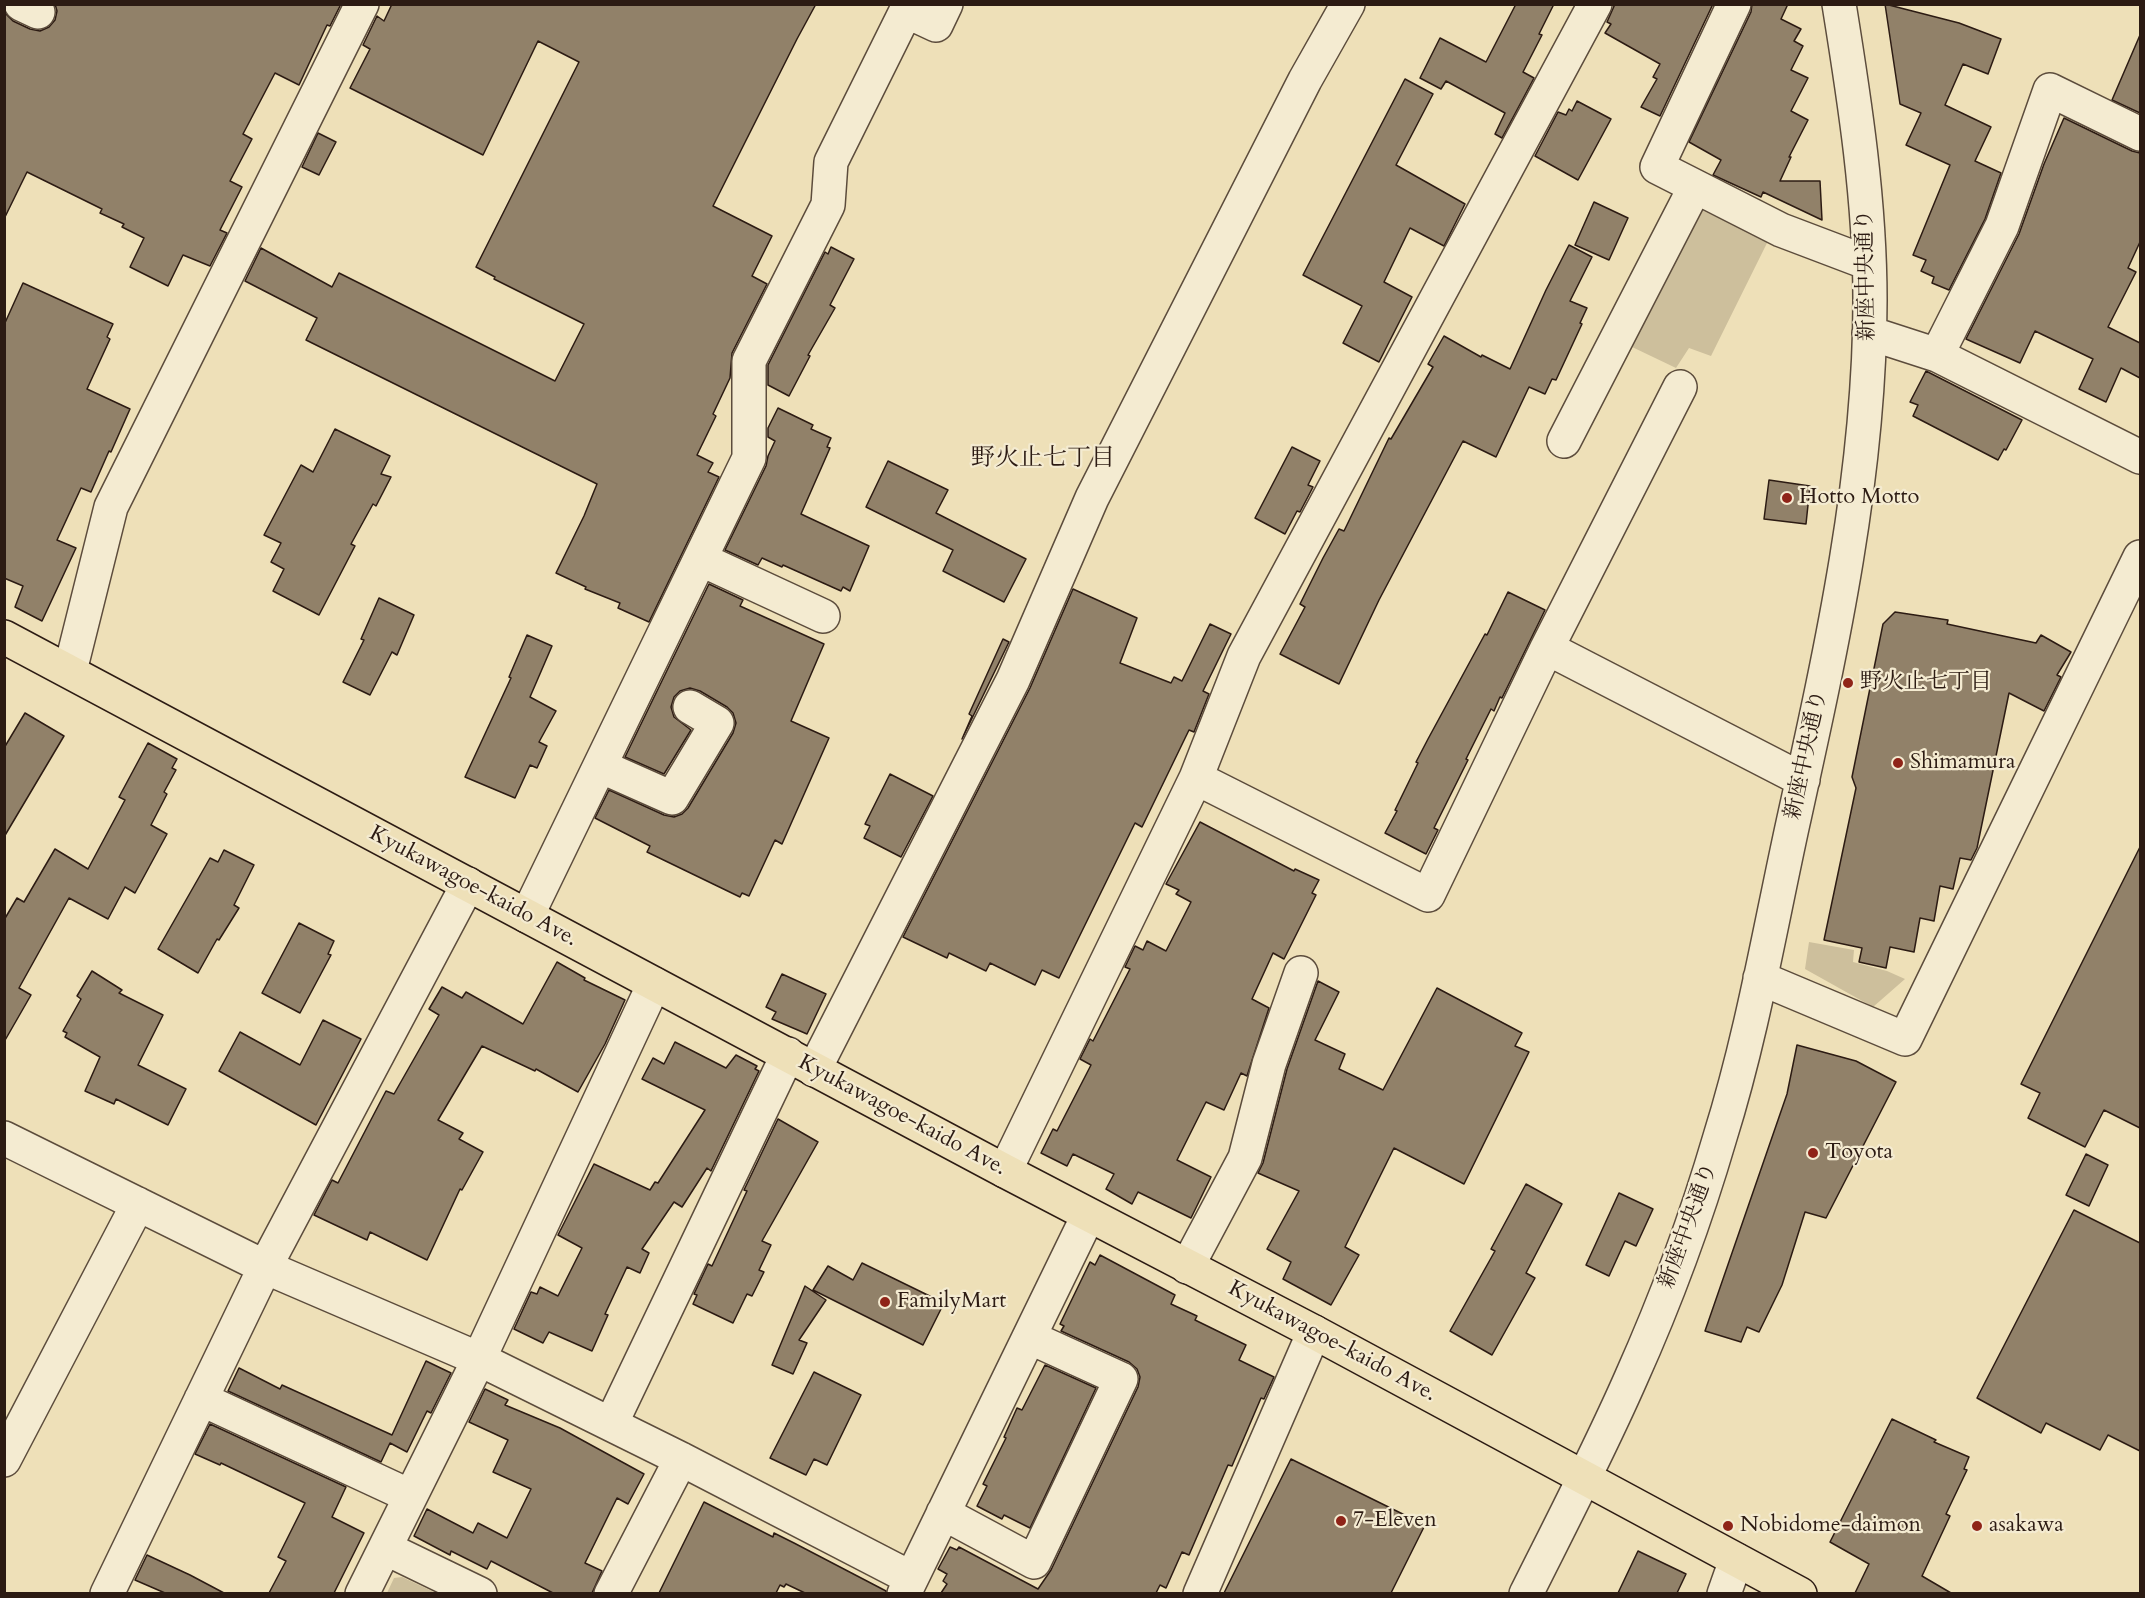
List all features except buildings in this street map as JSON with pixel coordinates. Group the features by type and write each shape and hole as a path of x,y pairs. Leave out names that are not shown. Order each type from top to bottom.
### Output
{"main road":[{"name":"Kyukawagoe-kaido Ave.","path":"4,637 1005,1172 1314,1332 1800,1593"}],"street":[{"path":"70,671 111,507 362,4"},
{"path":"527,916 749,458 749,361 828,205 831,162 906,11 936,25 946,4"},
{"path":"611,1424 801,1062 1013,680 1092,498 1299,90 1348,4"},
{"path":"1005,1172 1196,778 1244,656 1595,4"},
{"path":"1734,4 1657,167 1780,230 1868,263"},
{"name":"新座中央通り","path":"1526,1593 1631,1379 1696,1212 1721,1135 1760,978 1803,780 1851,537 1863,442 1869,333 1868,263 1864,181 1839,4"},
{"path":"1937,355 2002,226 2050,90 2140,134"},
{"path":"1564,441 1695,187"},
{"path":"1869,333 1937,355 2140,457"},
{"path":"1196,778 1428,895 1547,648 1680,387"},
{"path":"1760,978 1905,1039 2140,557"},
{"path":"700,559 823,616"},
{"path":"1547,648 1803,780"},
{"path":"600,766 672,798 717,723 690,707"},
{"path":"117,1590 201,1400 265,1267 468,885"},
{"path":"1187,1267 1245,1158 1269,1064 1301,973"},
{"path":"363,1593 479,1359 654,984"},
{"path":"4,1138 265,1267 479,1359 611,1424 681,1459 907,1586 1088,1216"},
{"path":"4,1460 138,1204"},
{"path":"1200,1593 1314,1332"},
{"path":"943,1514 1034,1562 1121,1379 1029,1337"},
{"path":"201,1400 410,1496"},
{"path":"611,1593 681,1459"},
{"path":"385,1548 480,1593"},
{"path":"1724,1593 1736,1560"}],"shaded area":[{"path":"1697,208 1768,241 1711,356 1689,348 1676,368 1630,346"},
{"path":"1809,942 1854,950 1853,962 1887,971 1905,979 1873,1007 1805,969"},
{"path":"402,1577 436,1593 387,1593 394,1578"}],"place":[{"name":"Hotto Motto","path":"1787,498"},
{"name":"野火止七丁目","path":"1848,683"},
{"name":"Shimamura","path":"1898,763"},
{"name":"Toyota","path":"1813,1153"},
{"name":"FamilyMart","path":"885,1302"},
{"name":"7-Eleven","path":"1341,1521"},
{"name":"Nobidome-daimon","path":"1728,1526"},
{"name":"asakawa","path":"1977,1526"}],"district":[{"name":"野火止七丁目","path":"1043,459"}]}
